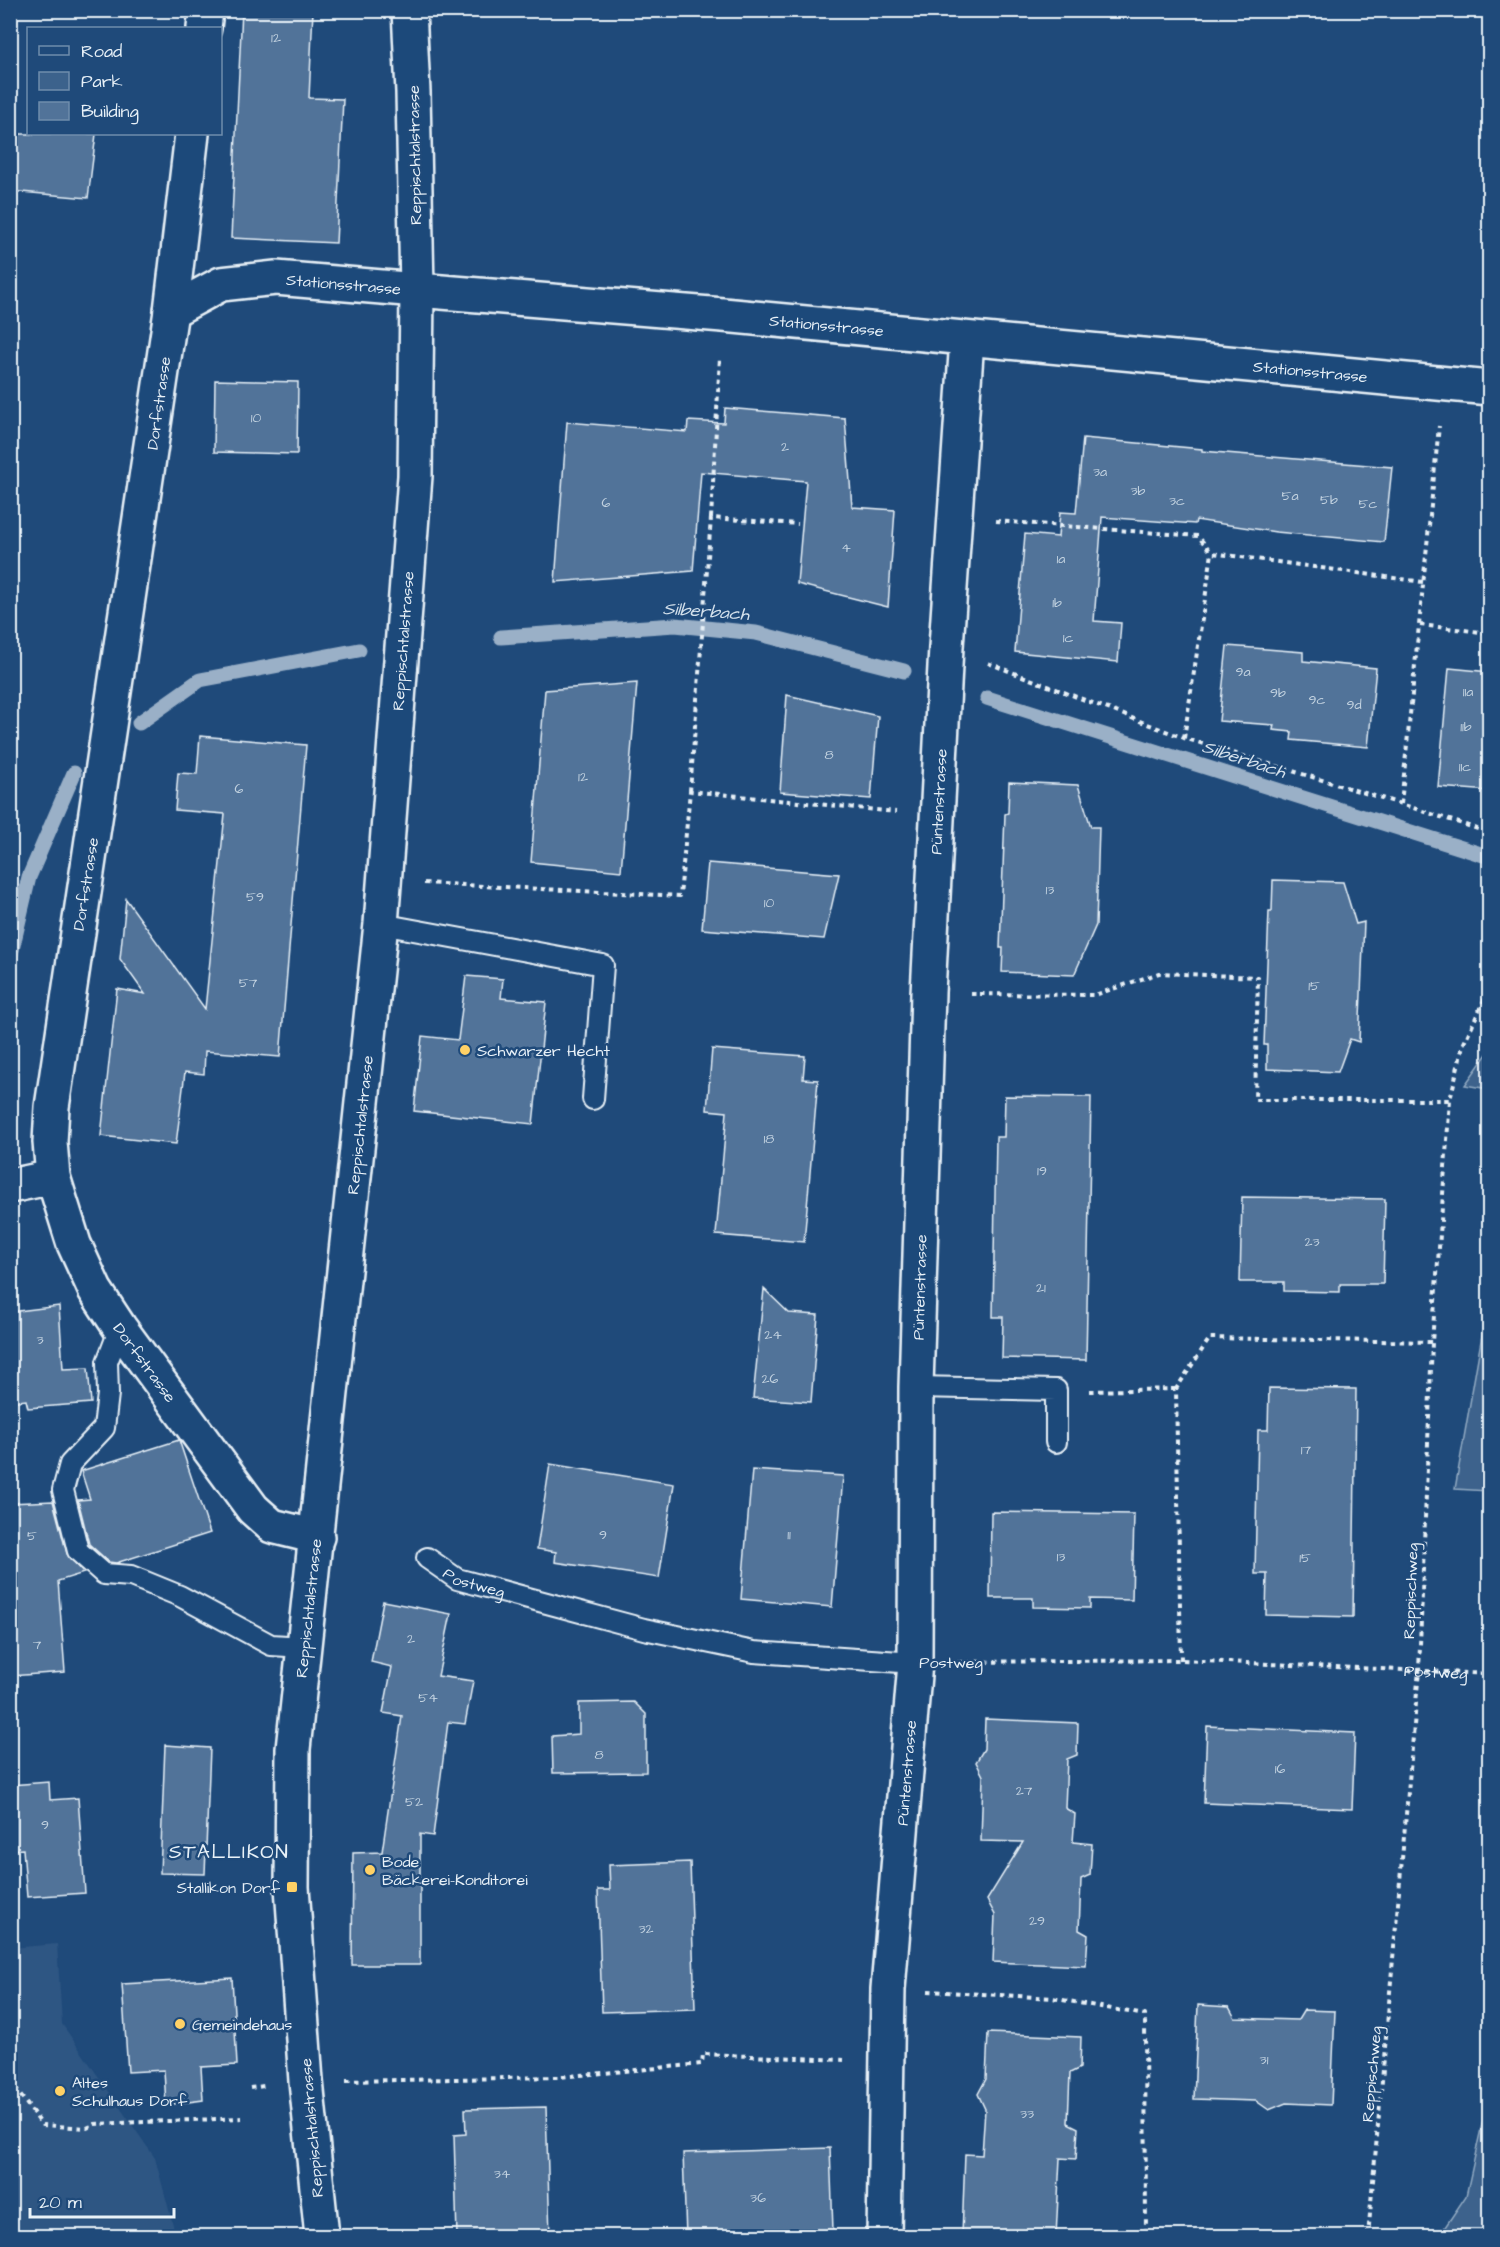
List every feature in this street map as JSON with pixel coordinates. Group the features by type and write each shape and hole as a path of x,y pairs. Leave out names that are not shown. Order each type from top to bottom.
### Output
{"street":[{"path":"204,27 206,10"},
{"name":"Reppischtalstrasse","path":"322,2236 306,2081 292,1887 292,1749 317,1537 381,924 415,476 417,290 409,10"},
{"name":"Dorfstrasse","path":"192,135 171,311 52,1107 50,1142 53,1177 74,1244 95,1290 120,1328 253,1509 272,1526 317,1537"},
{"name":"Stationsstrasse","path":"171,311 221,284 276,278 723,315 1490,388"},
{"name":"Püntenstrasse","path":"884,2236 888,1989 915,1663 916,1387 928,993 946,648 967,339"},
{"path":"10,1186 53,1177"}],"lane":[{"path":"381,924 603,965 593,1099"},
{"path":"120,1328 107,1362 108,1394 104,1428 70,1464 63,1490 78,1551 104,1574 131,1576 180,1596 271,1645 304,1647"},
{"path":"916,1387 1056,1390 1056,1442"},
{"name":"Postweg","path":"427,1558 457,1579 644,1629 754,1652 915,1663"}],"path":[{"path":"385,881 680,896 702,647 723,315"},
{"path":"1401,804 1443,384"},
{"path":"711,518 798,524"},
{"path":"956,518 1198,536 1212,553 1423,582"},
{"path":"1184,738 1212,553"},
{"path":"1420,626 1490,633"},
{"path":"946,648 1184,738 1490,833"},
{"path":"690,791 938,816"},
{"path":"928,993 1095,995 1159,973 1258,977 1255,1100 1450,1100"},
{"name":"Reppischweg","path":"1368,2236 1419,1670 1432,1342 1450,1100 1463,1045 1490,987"},
{"path":"1181,1660 1176,1389 1210,1338 1432,1342"},
{"path":"1079,1391 1176,1389"},
{"name":"Postweg","path":"915,1663 1181,1660 1490,1674"},
{"path":"888,1989 1052,1998 1146,2015 1146,2236"},
{"path":"250,2088 306,2081 559,2077 702,2064 703,2054 887,2062"},
{"path":"10,2081 42,2125 87,2128 95,2124 242,2118"}],"shaded area":[{"name":"Altes Schulhaus Dorf","path":"57,1944 62,2024 155,2158 176,2236 11,2236 11,1948"}],"green space":[{"path":"1489,1051 1489,1089 1465,1085"},
{"path":"1489,1295 1489,1491 1455,1489"},
{"path":"1489,2093 1489,2236 1439,2236 1466,2196"}],"building":[{"path":"242,10 313,10 309,98 343,99 336,243 231,238"},
{"path":"10,134 96,135 88,198 10,191"},
{"path":"215,380 298,382 297,454 214,452"},
{"path":"725,408 845,418 852,507 895,510 888,607 797,584 806,481 701,472 693,571 555,582 567,422 687,432 688,421 724,423"},
{"path":"1083,438 1202,449 1202,451 1392,467 1384,542 1276,532 1196,520 1195,524 1102,517 1094,621 1121,623 1118,662 1015,652 1025,534 1058,537 1060,512 1076,513"},
{"path":"1227,646 1303,652 1303,661 1376,668 1368,747 1291,740 1292,732 1273,730 1274,725 1219,721"},
{"path":"1449,668 1490,672 1490,791 1438,787"},
{"path":"637,683 621,871 531,862 545,690"},
{"path":"787,695 878,716 871,799 780,792"},
{"path":"200,736 306,745 280,1057 205,1051 204,1074 185,1072 176,1144 101,1136 117,989 145,994 120,959 126,899 205,1009 225,814 175,810 178,773 197,774"},
{"path":"1009,782 1078,785 1091,827 1099,827 1096,925 1074,975 1002,972 1003,948 1000,948 1005,814 1008,813"},
{"path":"708,863 839,874 824,939 702,929"},
{"path":"1273,880 1343,882 1356,924 1364,922 1359,1042 1350,1039 1338,1072 1267,1069 1267,1045 1264,1045 1269,911 1272,911"},
{"path":"466,976 503,979 501,998 546,1002 533,1124 414,1111 422,1036 458,1040"},
{"path":"712,1049 805,1056 803,1079 818,1080 804,1242 716,1235 727,1112 707,1110"},
{"path":"1005,1096 1091,1097 1086,1360 1002,1358 1003,1317 993,1317 996,1137 1004,1137"},
{"path":"1242,1197 1385,1199 1383,1284 1340,1284 1340,1292 1284,1291 1284,1282 1240,1282"},
{"path":"764,1289 789,1313 818,1315 811,1402 753,1398"},
{"path":"59,1306 63,1369 88,1368 91,1403 28,1408 26,1400 10,1402 10,1312"},
{"path":"1269,1388 1356,1389 1353,1617 1266,1615 1267,1574 1255,1574 1258,1430 1268,1430"},
{"path":"179,1440 210,1533 116,1563 109,1562 89,1544 78,1500 90,1499 81,1471"},
{"path":"550,1464 674,1484 659,1578 555,1562 556,1552 537,1549"},
{"path":"752,1470 843,1476 832,1607 741,1599"},
{"path":"53,1501 67,1554 84,1573 58,1581 65,1672 10,1676 10,1503"},
{"path":"991,1512 1134,1514 1132,1600 1090,1599 1090,1608 1033,1607 1033,1598 990,1598"},
{"path":"383,1601 451,1614 438,1676 473,1681 465,1724 448,1722 433,1836 420,1834 420,1965 352,1965 353,1853 382,1852 402,1716 383,1713 392,1667 371,1662"},
{"path":"634,1702 646,1714 646,1772 553,1773 552,1736 579,1734 579,1703"},
{"path":"985,1719 1078,1723 1077,1755 1067,1759 1065,1808 1075,1814 1073,1842 1092,1844 1090,1875 1081,1879 1079,1930 1088,1935 1086,1966 993,1962 995,1915 987,1900 1023,1842 981,1841 983,1776 976,1762 984,1749"},
{"path":"1207,1726 1355,1733 1352,1809 1204,1803"},
{"path":"165,1745 210,1748 205,1874 160,1873"},
{"path":"49,1782 50,1800 78,1798 85,1893 27,1897 23,1849 10,1850 10,1785"},
{"path":"690,1862 695,2009 602,2012 598,1890 610,1890 609,1865"},
{"name":"Gemeindehaus","path":"232,1978 237,2065 201,2067 203,2100 166,2105 164,2070 128,2072 122,1984"},
{"path":"1198,2005 1229,2007 1235,2018 1298,2020 1304,2010 1335,2011 1331,2105 1286,2103 1269,2110 1256,2101 1194,2099"},
{"path":"988,2033 1081,2037 1080,2068 1070,2073 1068,2123 1078,2128 1076,2159 1060,2158 1056,2236 962,2236 965,2154 982,2155 985,2109 978,2094 986,2079"},
{"path":"546,2107 550,2236 457,2236 454,2135 466,2134 465,2109"},
{"path":"830,2148 833,2230 808,2231 809,2236 686,2236 683,2153"}],"waterway":[{"name":"Silberbach","path":"501,637 675,625 756,633 904,671"},
{"name":"Silberbach","path":"139,723 200,680 359,650"},
{"name":"Silberbach","path":"987,698 1490,857"},
{"name":"Silberbach","path":"10,958 29,877 74,773"}],"place":[{"name":"Schwarzer Hecht","path":"465,1050"},
{"name":"Bode Bäckerei-Konditorei","path":"370,1870"},
{"name":"Stallikon Dorf","path":"292,1887"},
{"name":"Gemeindehaus","path":"180,2024"},
{"name":"Altes Schulhaus Dorf","path":"60,2091"}],"district":[{"name":"STALLIKON","path":"229,1851"}]}
